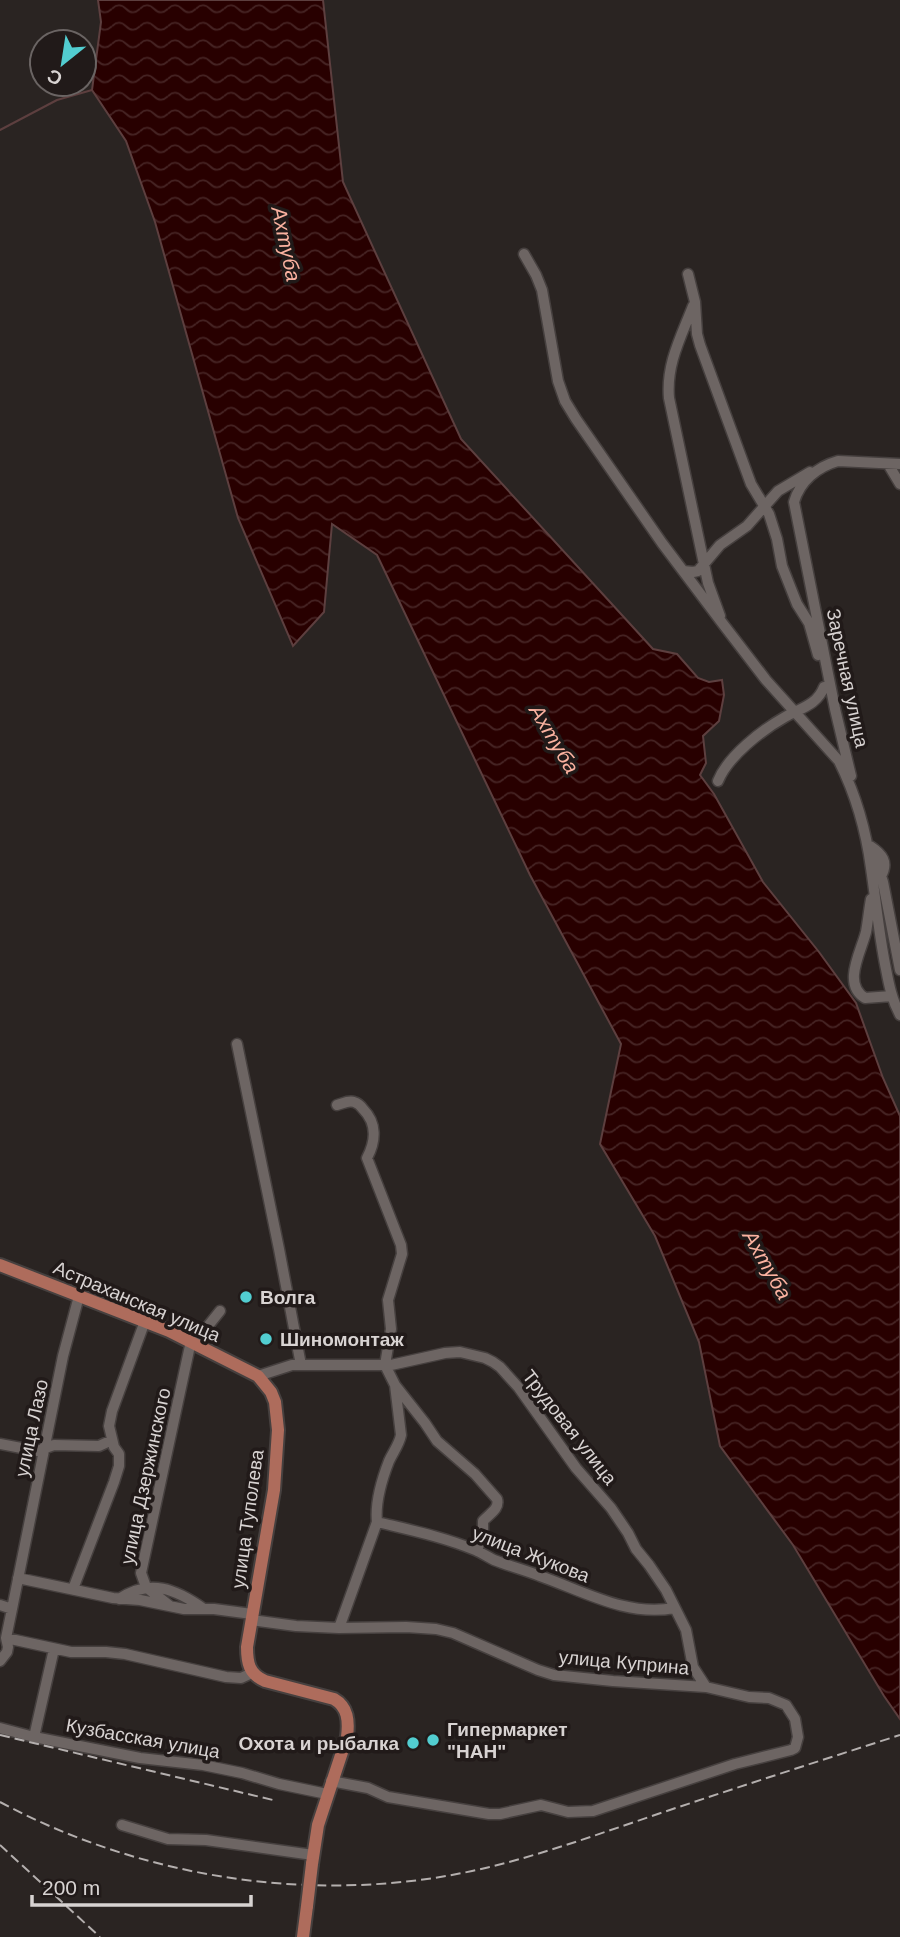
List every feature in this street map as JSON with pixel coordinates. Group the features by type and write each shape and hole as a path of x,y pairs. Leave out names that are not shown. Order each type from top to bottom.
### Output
{"main road":[{"name":"Астраханская улица","path":"0,1265 145,1321 258,1376"},
{"name":"улица Туполева","path":"252,1673 247,1659 247,1647 272,1512 278,1430 275,1402 271,1392 258,1376"},
{"path":"252,1673 265,1681 334,1699 343,1706 347,1714 347,1737 318,1825 303,1937"}],"street":[{"path":"524,254 542,290 558,381 565,401 594,446 723,624 766,680 839,761 862,820"},
{"path":"688,274 695,302 700,345 751,484 764,506 777,539 782,566 797,604 809,623 828,702 845,750"},
{"path":"695,302 671,364 668,385 708,583 723,624"},
{"path":"683,571 698,571 719,545 747,526 778,491 806,474 838,461 900,464"},
{"path":"888,464 900,484"},
{"path":"794,502 797,490 817,471"},
{"path":"778,491 789,493 794,502"},
{"name":"Заречная улица","path":"794,502 835,709 862,820 881,876 900,970"},
{"path":"718,781 722,772 751,740 806,707 820,695 824,687"},
{"path":"869,845 880,944 892,996 900,1015"},
{"path":"881,876 874,891 854,981 858,992 865,998 892,996"},
{"path":"237,1044 301,1365"},
{"path":"337,1105 356,1102 372,1122 374,1140 367,1158 401,1245 402,1254 388,1300 391,1329 385,1365 395,1385 437,1441 475,1474 497,1499 496,1508 483,1521 483,1532 477,1551"},
{"name":"улица Лазо","path":"12,1609 63,1356 79,1296"},
{"name":"улица Дзержинского","path":"170,1606 146,1587 141,1573 194,1343 220,1311"},
{"path":"73,1589 119,1466 119,1454 109,1426 111,1411 145,1321"},
{"name":"Трудовая улица","path":"258,1376 278,1368 301,1365 385,1365 460,1352 485,1358 500,1367 519,1388 576,1468 611,1508 666,1590 686,1630 693,1667 706,1687"},
{"path":"339,1628 377,1522 376,1511 386,1468 400,1443 395,1385"},
{"path":"0,1444 37,1451 54,1445 99,1446 112,1440"},
{"name":"улица Жукова","path":"377,1522 477,1551 497,1562 600,1599 635,1609 674,1608"},
{"name":"улица Куприна","path":"18,1578 118,1599 239,1611 252,1617 296,1626 436,1629 453,1633 554,1675 706,1687 749,1697 769,1698 786,1705 795,1719 798,1737 795,1748 710,1772 593,1811 568,1812 541,1805 489,1815 388,1797 368,1788 329,1787"},
{"path":"118,1599 146,1587"},
{"name":"улица Куприна","path":"146,1587 181,1594 205,1609"},
{"path":"0,1605 12,1609 6,1639 7,1652 0,1661"},
{"path":"6,1639 71,1652 125,1654 236,1679 252,1673"},
{"name":"Кузбасская улица","path":"34,1737 54,1649"},
{"name":"Кузбасская улица","path":"0,1728 140,1758 203,1765 279,1784 329,1787"},
{"path":"122,1825 169,1839 206,1840 313,1859"}],"water":[{"name":"Ахтуба","path":"98,0 323,0 343,182 461,439 653,649 677,654 698,678 709,682 722,680 724,695 719,721 703,736 706,763 700,775 714,794 763,882 856,1003 900,1116 900,1719 793,1545 720,1446 699,1342 655,1236 600,1144 621,1044 530,875 377,555 332,524 324,612 293,646 238,518 155,222 126,141 97,98 101,22"}],"waterway":[{"path":"0,130 64,98"}],"railway":[{"path":"0,1735 273,1800"},
{"path":"0,1802 111,1850 230,1878 290,1884 351,1885 412,1881 472,1871 539,1853 900,1735"},
{"path":"0,1845 100,1937"}],"place":[{"name":"Волга","path":"246,1297"},
{"name":"Шиномонтаж","path":"266,1339"},
{"name":"Гипермаркет \"НАН\"","path":"433,1740"},
{"name":"Охота и рыбалка","path":"413,1743"}]}
